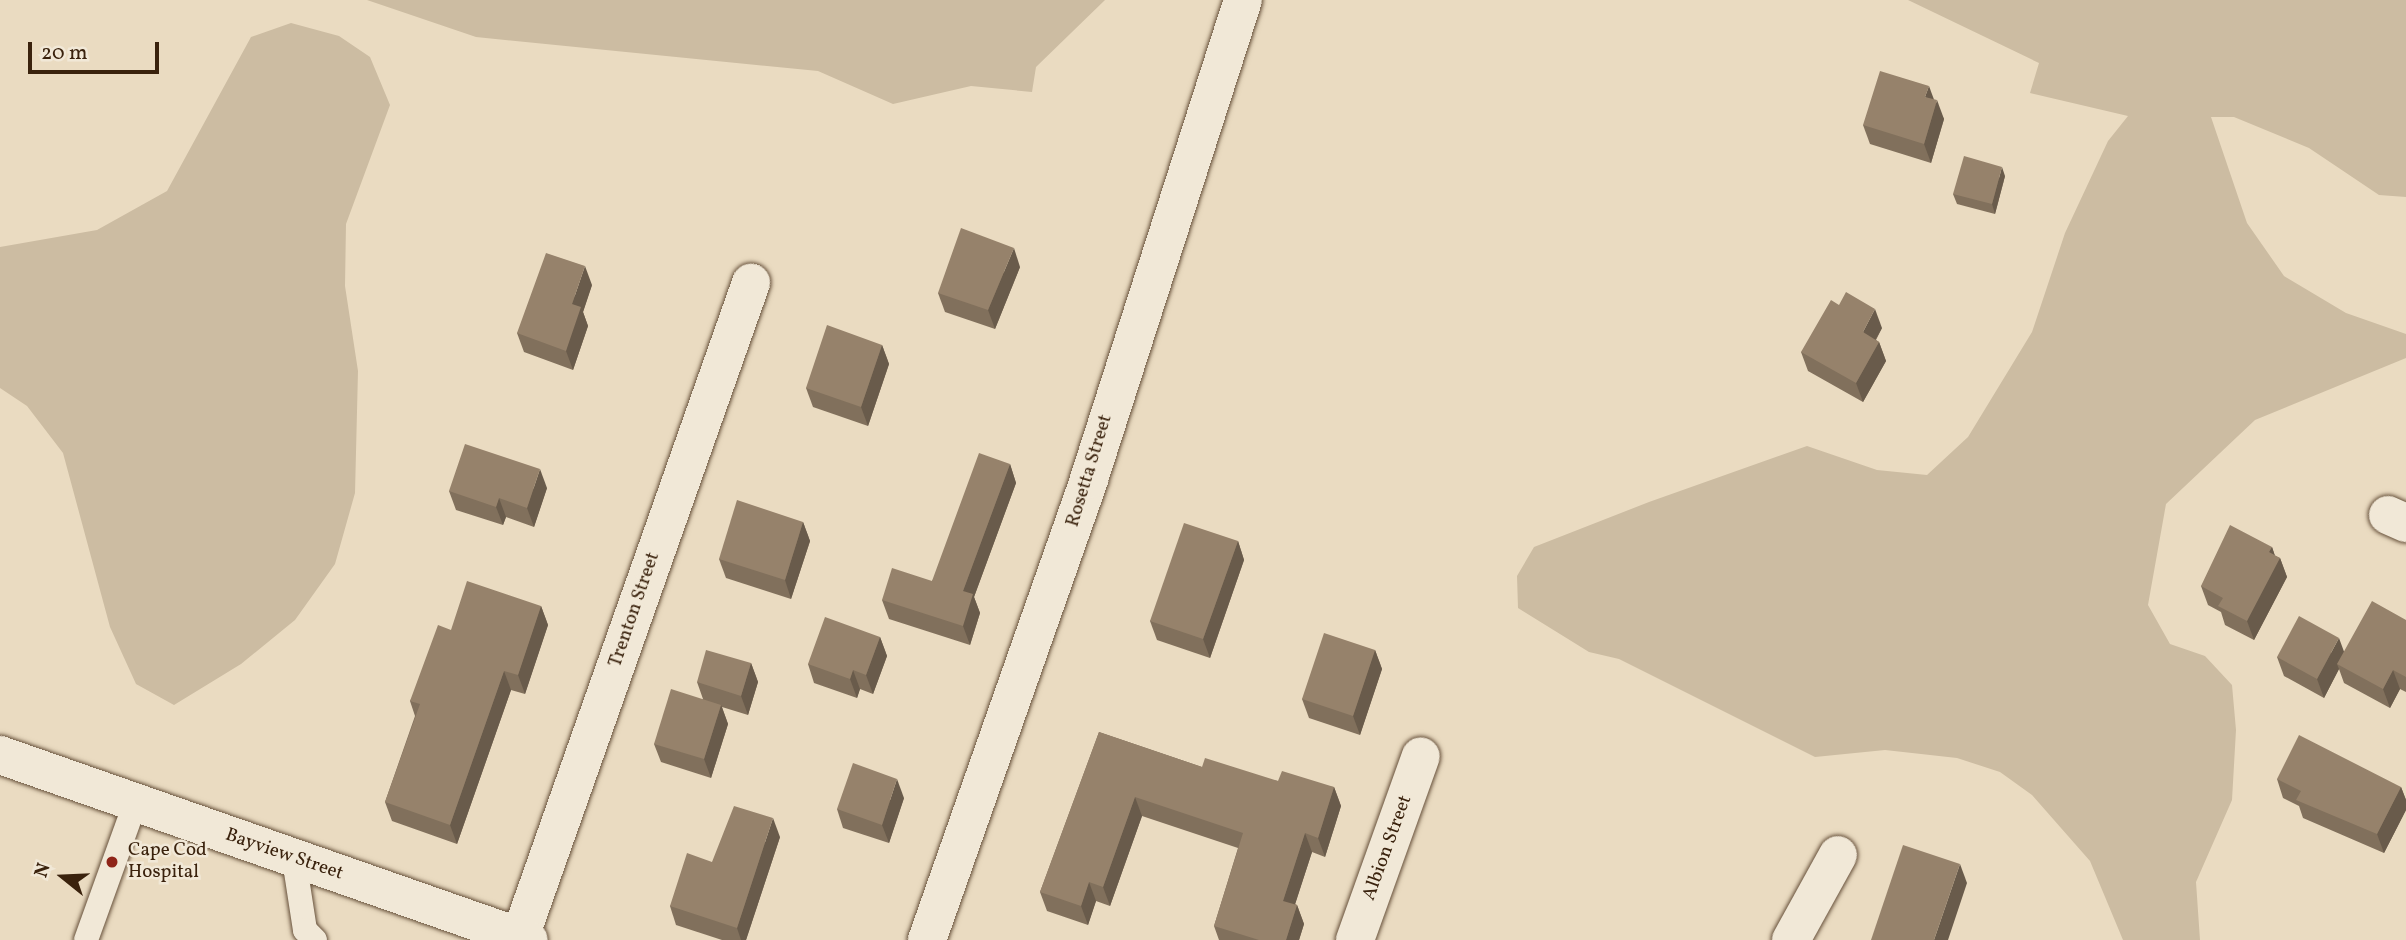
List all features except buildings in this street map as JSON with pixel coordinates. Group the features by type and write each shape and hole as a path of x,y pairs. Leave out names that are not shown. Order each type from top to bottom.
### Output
{"street":[{"name":"Rosetta Street","path":"928,940 1089,479 1243,0"},
{"name":"Trenton Street","path":"515,937 751,283"},
{"name":"Bayview Street","path":"0,755 515,937"},
{"name":"Albion Street","path":"1355,940 1421,757"},
{"path":"1791,940 1838,855"}],"lane":[{"path":"86,940 135,804"},
{"path":"294,859 305,930 314,940"}],"shaded area":[{"path":"367,0 1105,0 1036,67 1032,92 971,86 893,104 818,71 476,37"},
{"path":"1908,0 2406,0 2406,197 2379,195 2309,148 2234,117 2211,117 2247,223 2284,276 2346,313 2406,334 2406,358 2255,420 2166,504 2148,605 2170,644 2205,656 2232,685 2236,730 2232,800 2196,882 2200,940 2123,940 2090,861 2032,795 2000,772 1957,758 1885,750 1815,757 1619,659 1589,652 1518,608 1517,576 1534,547 1649,502 1807,446 1877,470 1927,475 1968,437 2032,332 2065,233 2108,141 2128,116 2030,93 2039,63"},
{"path":"291,23 339,36 370,57 390,105 346,224 345,286 358,371 355,493 335,564 295,620 241,664 174,705 136,684 110,627 63,453 27,406 0,388 0,247 97,230 167,191 251,37"}],"place":[{"name":"Cape Cod Hospital","path":"112,862"}]}
